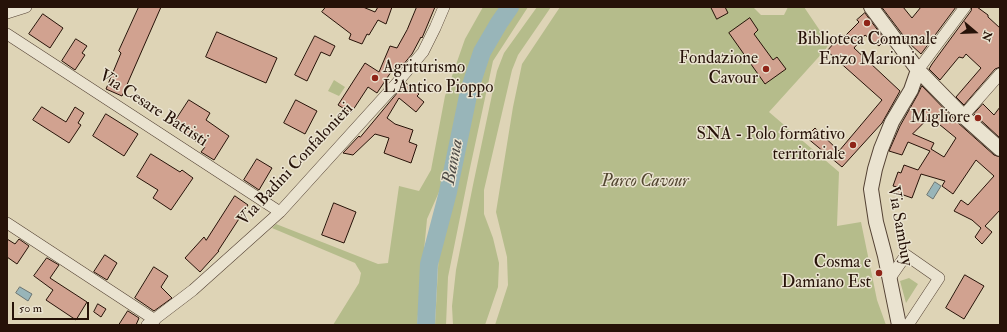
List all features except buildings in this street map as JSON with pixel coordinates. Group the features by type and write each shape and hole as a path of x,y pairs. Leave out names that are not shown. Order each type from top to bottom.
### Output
{"street":[{"path":"7,13 26,7"},
{"name":"Via Badini Confalonieri","path":"151,322 193,290 280,212 423,52 444,7"},
{"path":"871,7 918,70 963,116 1000,149"},
{"path":"918,70 965,7"},
{"name":"Via Cesare Battisti","path":"7,34 280,212"},
{"name":"Via Sambuy","path":"899,325 890,278 876,222 871,189 875,168 881,149 892,122 911,90 918,70"},
{"path":"963,116 1000,74"},
{"path":"7,223 151,322"},
{"path":"890,278 906,255 939,278 908,325"}],"green space":[{"path":"483,7 503,7 492,20 464,83 447,174 427,219 417,325 333,325 359,283 361,273 355,263 272,228 276,224 378,264 388,263 399,186 419,191 431,170 445,96 465,39"},
{"path":"519,7 528,7 493,61 448,277 446,325 435,325 439,250 481,70 512,16"},
{"path":"537,7 551,7 518,55 512,70 484,190 484,214 493,238 499,263 498,287 485,325 453,325 452,306 456,270 497,71 504,53"},
{"name":"Parco Cavour","path":"560,7 753,7 761,15 784,15 788,7 804,7 829,44 769,112 839,172 837,226 861,222 877,300 886,325 495,325 508,285 507,257 496,212 513,107 522,64"},
{"path":"334,80 345,87 339,96 328,91"},
{"path":"909,278 918,284 906,303 900,281"}],"water":[{"path":"935,182 941,186 933,199 927,195"},
{"path":"20,287 32,294 28,301 16,293"}],"waterway":[{"name":"Banna","path":"426,325 429,264 448,192 469,91 482,52 510,7"}],"place":[{"name":"Biblioteca Comunale Enzo Marioni","path":"867,23"},
{"name":"Fondazione Cavour","path":"766,69"},
{"name":"Agriturismo L'Antico Pioppo","path":"375,78"},
{"name":"Migliore","path":"978,118"},
{"name":"SNA - Polo formativo territoriale","path":"853,145"},
{"name":"Cosma e Damiano Est","path":"879,273"}]}
